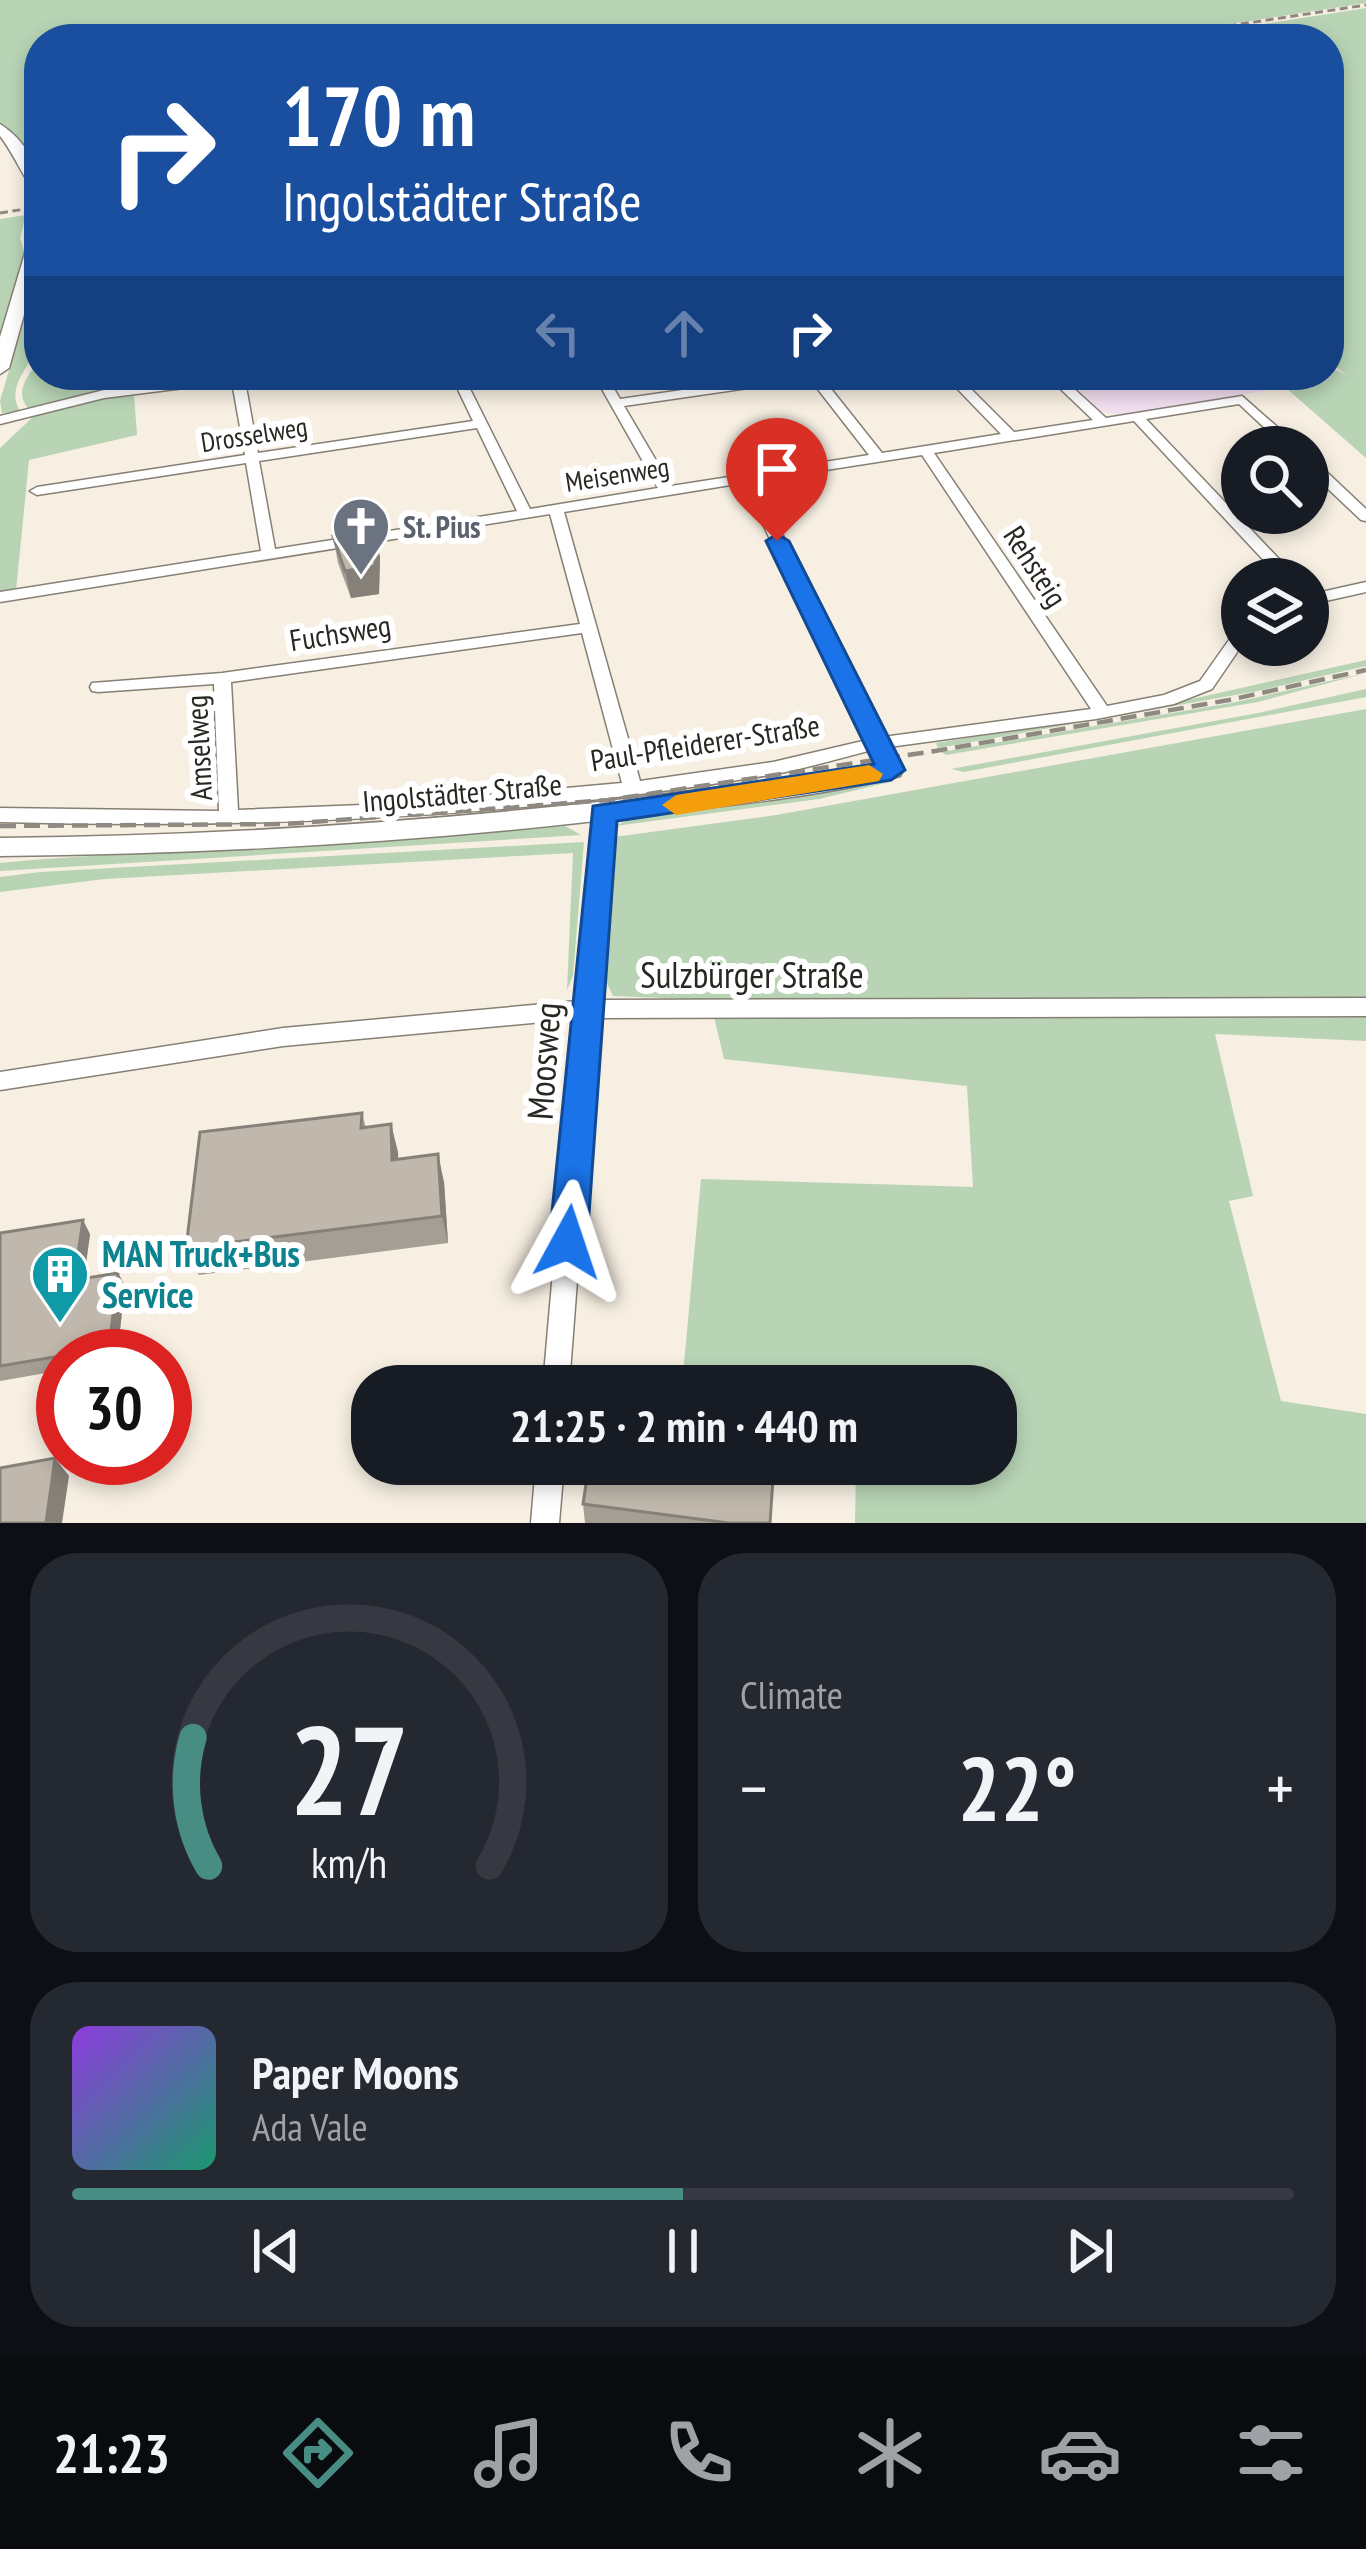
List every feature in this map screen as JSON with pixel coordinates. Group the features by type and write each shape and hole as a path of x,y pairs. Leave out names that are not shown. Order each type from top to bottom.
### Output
{"main road":[{"path":"0,128 24,157"},
{"path":"0,368 24,285"}],"street":[{"path":"0,420 97,395 138,390"},
{"path":"240,390 269,556"},
{"path":"463,390 525,512"},
{"path":"609,390 666,490"},
{"path":"616,403 707,390"},
{"path":"825,390 878,457"},
{"path":"965,390 1010,436"},
{"path":"1068,390 1100,419"},
{"name":"Meisenweg","path":"0,597 1100,419 1242,400 1270,426"},
{"path":"1136,416 1270,558"},
{"name":"Drosselweg","path":"37,491 478,424"},
{"name":"Rehsteig","path":"925,449 1102,712"},
{"path":"747,478 891,770"},
{"path":"1329,482 1366,517"},
{"path":"556,508 632,786"},
{"path":"1329,595 1366,587"},
{"name":"Fuchsweg","path":"98,687 222,678 590,627"},
{"name":"Paul-Pfleiderer-Straße","path":"0,815 229,816 476,802 632,786 774,767 878,744 1168,700 1201,688 1221,662"},
{"name":"Amselweg","path":"222,678 229,816"},
{"name":"Ingolstädter Straße","path":"0,850 319,836 603,813 891,770"},
{"name":"Moosweg","path":"558,1365 603,813"},
{"name":"Sulzbürger Straße","path":"0,1081 283,1037 586,1009 1366,1007"},
{"path":"545,1523 548,1485"}],"shaded area":[{"path":"1077,390 1270,390 1118,415 1100,411"}],"green space":[{"path":"0,0 1366,0 1229,24 24,24 24,146 0,122"},
{"path":"1366,8 1366,458 1288,390 1344,390 1344,374 1348,376 1344,373 1344,24 1263,24"},
{"path":"24,215 20,238 24,257 0,334 0,219"},
{"path":"24,319 24,371 15,396 21,412 2,413 0,401"},
{"path":"24,385 24,390 112,390 111,397 134,394 137,435 29,460 16,591 0,592 0,448 35,415 22,394"},
{"path":"1366,660 1366,666 1258,691 938,748 936,743 1152,708"},
{"path":"1366,673 1258,702 946,755 941,752 1231,703"},
{"path":"1366,689 1366,697 964,772 951,769 1258,713"},
{"path":"1366,709 1366,1041 1215,1034 1253,1196 1229,1201 1281,1401 1366,1414 1366,1523 855,1523 856,1485 1017,1485 1017,1365 684,1365 701,1179 973,1187 967,1086 724,1059 710,1000 613,996 603,975 614,837 776,815"},
{"path":"894,781 819,799 615,826 635,817"},
{"path":"565,826 581,835 0,871 0,863 44,859"},
{"path":"584,842 573,976 567,990 573,853 105,879 0,892 0,877 40,872"}],"building":[{"path":"375,530 375,566 345,571 333,536"},
{"path":"362,1113 361,1128 391,1124 392,1160 438,1154 442,1216 186,1248 200,1132"},
{"name":"MAN Truck+Bus Service","path":"83,1220 74,1280 118,1273 111,1329 36,1329 36,1360 0,1366 0,1233"},
{"path":"36,1461 36,1485 51,1485 46,1523 0,1523 0,1468"},
{"path":"586,1485 773,1485 770,1523 729,1523 583,1504"}],"railway":[{"path":"1241,24 1366,5"},
{"path":"0,213 24,209"},
{"path":"0,826 286,824 608,800 935,751 1229,700 1366,670"}],"slow traffic":[{"path":"676,805 869,774"}],"place":[{"name":"St. Pius","path":"361,577"},
{"name":"MAN Truck+Bus Service","path":"60,1325"}],"route":[{"path":"568,1242 603,813 891,770 777,541"}]}
